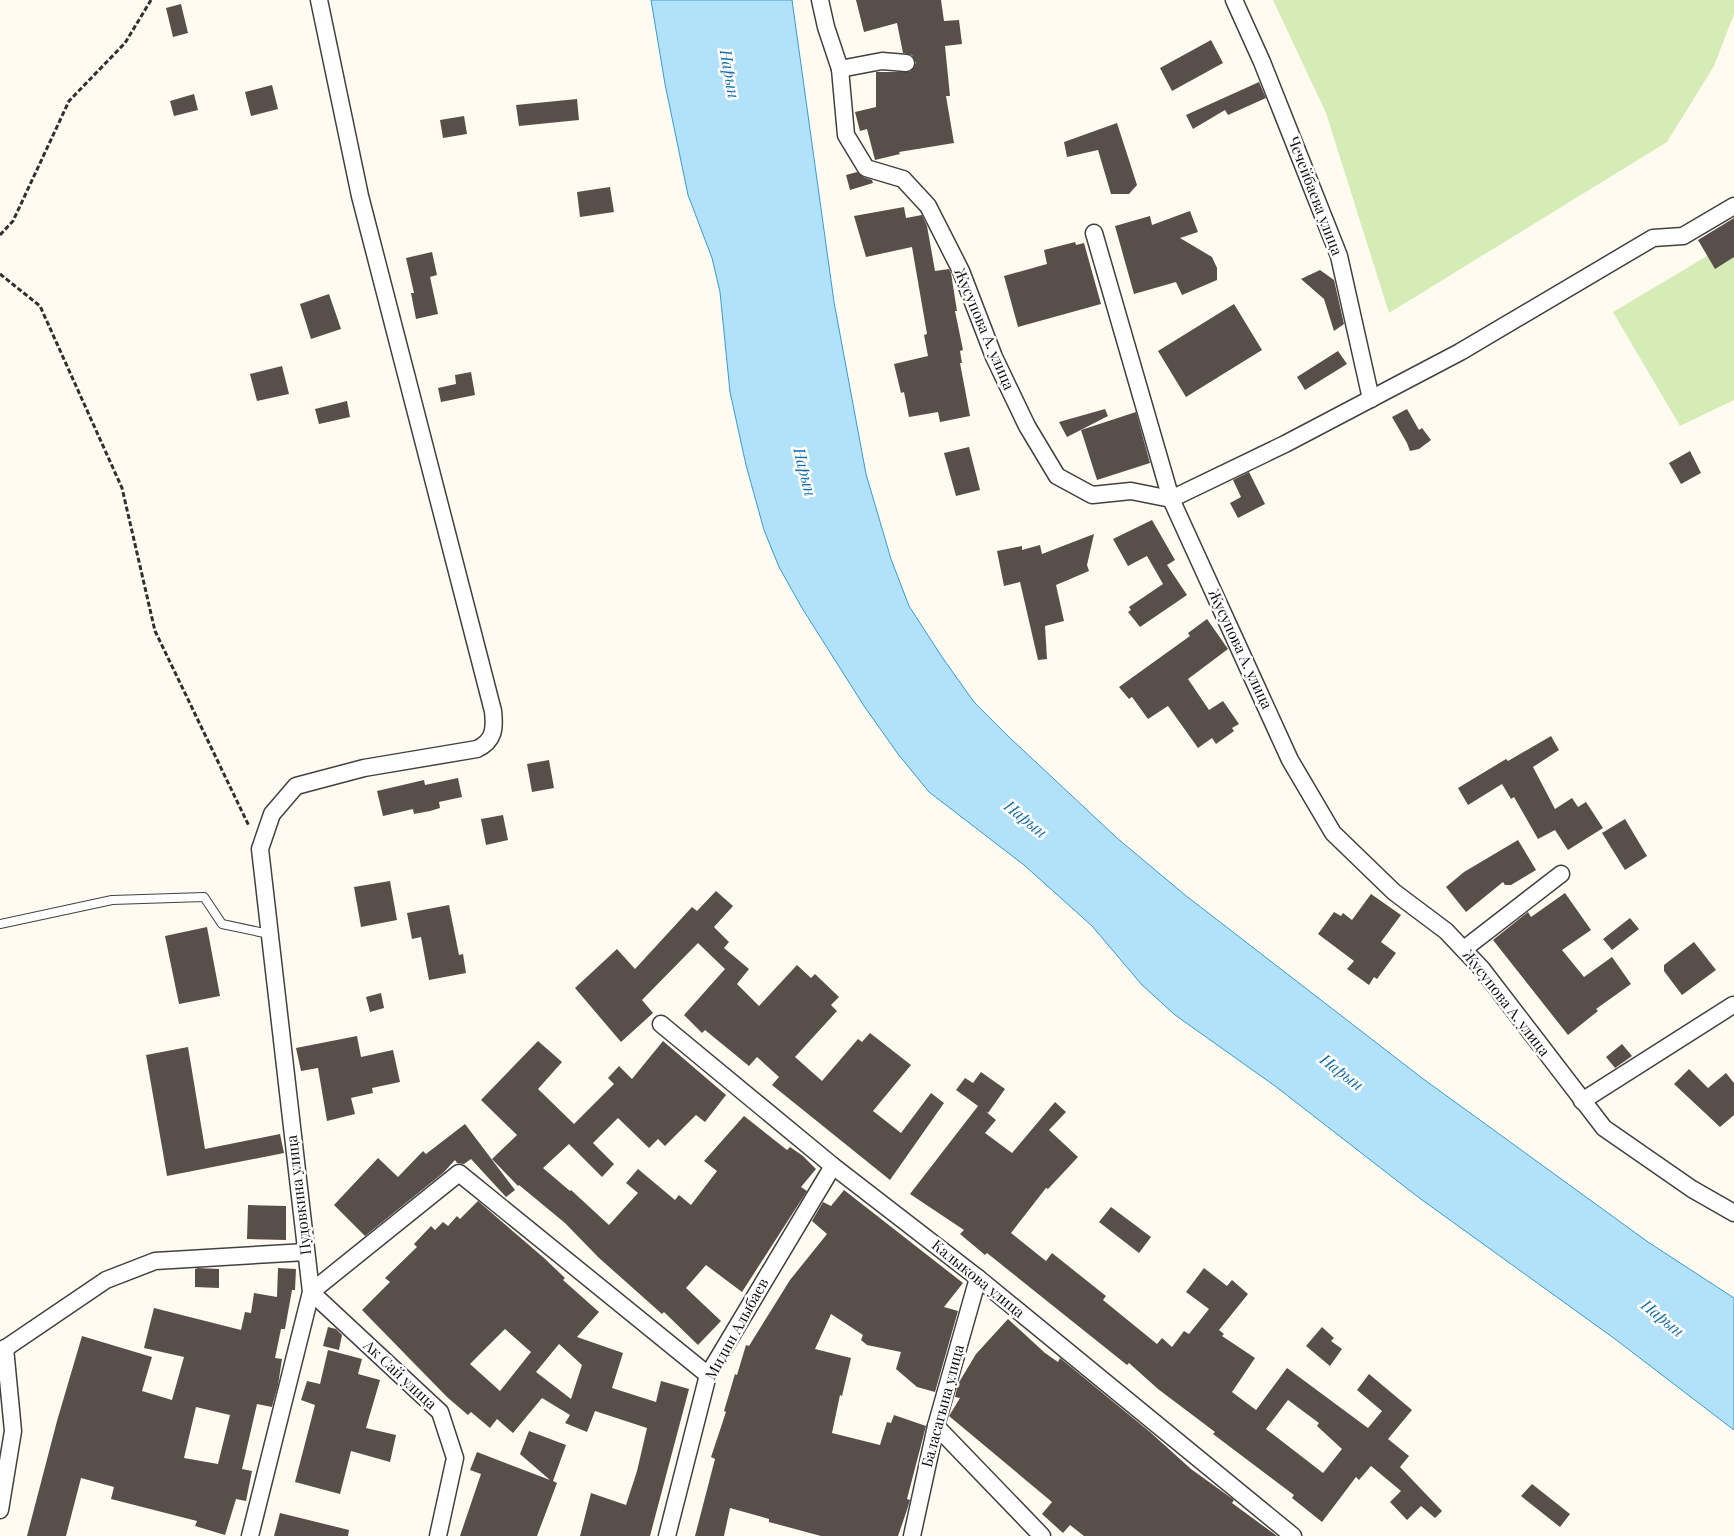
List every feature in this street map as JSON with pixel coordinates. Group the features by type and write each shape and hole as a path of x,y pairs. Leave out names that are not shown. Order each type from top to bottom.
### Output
{"street":[{"path":"260,849 272,814 296,786 364,768 477,749 490,740 494,728 493,712 360,196 319,0"},
{"name":"Жусупова А. улица","path":"820,0 826,27 840,70 846,135 866,168 903,179 928,206 961,271 998,366 1027,426 1057,476 1092,495 1131,491 1171,499 1290,760 1333,833 1394,892 1446,931 1464,949 1482,969 1604,1128 1692,1189 1734,1213"},
{"name":"Чечейбаева улица","path":"1234,0 1262,62 1340,256 1371,399"},
{"path":"840,70 882,61 906,63"},
{"path":"1094,233 1171,499 1285,444 1460,352 1653,238 1683,236 1734,206"},
{"name":"Пудовкина улица","path":"250,1536 311,1292 260,849"},
{"path":"1464,949 1561,874"},
{"path":"1582,1101 1733,1005"},
{"name":"Калыкова улица","path":"661,1024 833,1166 978,1278 1293,1536"},
{"name":"Мидин Алыбаев","path":"667,1536 708,1376 833,1166"},
{"path":"311,1292 459,1173 708,1376"},
{"path":"0,1510 13,1431 2,1350 106,1280 155,1261 306,1252"},
{"name":"Баласагына улица","path":"912,1536 936,1426 978,1278"},
{"name":"Ак Сай улица","path":"311,1292 440,1412 455,1458 438,1536"},
{"path":"936,1426 1042,1536"}],"lane":[{"path":"0,924 112,900 204,897 222,924 269,934"}],"path":[{"path":"0,235 13,221 69,101 125,43 151,0"},
{"path":"0,274 40,306 122,488 155,631 260,849"}],"green space":[{"path":"1273,0 1734,0 1734,14 1714,66 1667,142 1389,313 1326,113"},
{"path":"1734,240 1734,400 1680,426 1613,312"}],"water":[{"name":"Нарын","path":"651,0 792,0 834,302 866,474 891,559 909,606 974,702 1117,838 1185,895 1422,1078 1648,1242 1734,1298 1734,1430 1615,1339 1418,1197 1275,1086 1175,1015 1142,985 1092,926 1024,865 929,792 898,754 864,706 802,608 779,567 764,530 746,465 730,392 720,292 712,258 688,195 665,84"}],"building":[{"path":"856,0 941,0 944,21 959,20 962,44 945,46 950,96 946,96 954,143 899,152 900,154 875,160 867,129 860,131 855,112 876,107 876,72 910,72 916,63 912,55 903,53 897,23 864,32"},
{"path":"181,4 188,33 173,37 166,8"},
{"path":"1211,40 1223,63 1172,91 1160,68"},
{"path":"1259,82 1266,98 1228,115 1225,110 1193,129 1186,115"},
{"path":"272,85 278,109 251,116 245,92"},
{"path":"194,94 198,110 174,116 170,101"},
{"path":"577,99 579,120 519,126 516,105"},
{"path":"464,116 467,134 443,138 440,120"},
{"path":"1117,123 1137,185 1129,194 1111,194 1098,150 1067,157 1064,142"},
{"path":"857,172 863,177 872,180 873,183 850,190 846,175"},
{"path":"610,187 614,212 580,217 577,192"},
{"path":"904,207 906,218 922,215 927,226 935,271 949,269 951,273 957,311 955,311 963,350 960,351 962,363 960,363 970,416 940,422 938,412 909,417 904,392 901,393 894,364 928,356 924,335 927,334 912,247 866,257 854,216"},
{"path":"1190,211 1198,232 1180,238 1212,257 1217,268 1217,280 1182,295 1176,282 1134,294 1115,226 1150,216 1152,225"},
{"path":"1734,218 1734,257 1715,269 1698,240"},
{"path":"1075,242 1076,245 1084,243 1101,304 1018,327 1004,276 1047,264 1044,250"},
{"path":"432,252 437,275 430,277 438,314 416,319 411,293 414,293 406,258"},
{"path":"1320,270 1334,280 1344,324 1334,331 1324,299 1301,279"},
{"path":"329,294 341,329 311,339 300,304"},
{"path":"1234,304 1262,350 1186,397 1158,351"},
{"path":"1338,351 1347,364 1305,390 1297,377"},
{"path":"282,366 289,394 257,401 250,374"},
{"path":"471,372 475,395 441,402 438,388 456,384 455,375"},
{"path":"347,401 350,417 319,424 315,409"},
{"path":"1105,409 1108,416 1067,437 1059,422"},
{"path":"1407,409 1419,430 1422,428 1431,440 1419,449 1410,451 1392,417"},
{"path":"1136,412 1150,463 1097,480 1081,430"},
{"path":"969,447 980,490 956,496 944,453"},
{"path":"1690,451 1701,473 1681,484 1669,463"},
{"path":"1249,472 1265,504 1238,518 1230,503 1241,497 1233,480"},
{"path":"1152,520 1175,560 1167,565 1187,595 1140,627 1128,612 1131,610 1129,607 1163,584 1147,556 1128,566 1113,539"},
{"path":"1094,534 1087,565 1089,571 1056,585 1064,621 1045,626 1047,659 1038,660 1020,582 1004,586 997,551 1022,546 1022,550 1040,545 1042,554"},
{"path":"1207,619 1228,649 1188,679 1209,710 1223,701 1239,724 1232,728 1234,731 1216,744 1212,738 1198,748 1168,706 1148,719 1132,697 1129,699 1119,687 1190,636 1188,633"},
{"path":"1551,736 1559,750 1533,767 1555,809 1572,798 1578,807 1586,802 1603,828 1568,850 1555,830 1538,839 1514,797 1511,799 1502,784 1468,805 1458,788 1506,759 1508,761"},
{"path":"549,760 554,788 532,792 527,764"},
{"path":"458,778 462,797 439,802 440,808 430,811 414,814 413,809 383,816 377,791 424,780 425,785"},
{"path":"503,815 508,840 486,845 481,819"},
{"path":"1625,819 1647,856 1625,870 1602,833"},
{"path":"1518,840 1536,870 1511,885 1505,885 1503,882 1466,912 1446,887 1464,872"},
{"path":"390,881 397,920 361,927 354,887"},
{"path":"716,891 733,906 714,927 729,942 724,948 749,969 737,984 759,1006 797,965 811,978 815,974 839,997 831,1005 837,1011 795,1057 822,1081 858,1039 862,1042 870,1033 911,1065 873,1111 901,1133 931,1093 944,1103 890,1180 772,1085 779,1077 757,1057 749,1066 705,1030 702,1033 684,1015 725,969 698,943 642,1000 653,1013 621,1042 575,988 617,949 635,969 692,907 697,911"},
{"path":"1565,893 1591,930 1562,950 1584,977 1612,957 1631,984 1596,1009 1598,1011 1568,1035 1493,940 1528,912 1531,917"},
{"path":"1371,894 1401,915 1381,942 1396,953 1377,979 1374,977 1369,985 1347,969 1354,961 1318,934 1334,912 1341,916 1343,913 1352,920"},
{"path":"449,905 459,955 463,954 466,973 429,980 421,937 412,939 407,913"},
{"path":"1630,918 1639,929 1612,950 1603,939"},
{"path":"207,927 220,996 179,1004 165,936"},
{"path":"1694,942 1716,970 1682,995 1664,971 1664,965"},
{"path":"381,993 384,1008 370,1012 366,997"},
{"path":"357,1036 361,1057 393,1050 400,1082 372,1088 373,1093 351,1098 355,1114 327,1121 318,1068 301,1071 296,1048"},
{"path":"538,1041 562,1062 538,1089 574,1124 614,1084 608,1078 619,1066 632,1079 663,1041 726,1095 705,1122 696,1115 665,1146 658,1139 649,1148 618,1118 593,1143 614,1164 602,1177 569,1144 543,1168 571,1190 609,1225 638,1193 626,1183 638,1169 675,1200 679,1195 691,1205 717,1171 704,1161 744,1116 787,1150 790,1147 803,1156 816,1169 801,1187 807,1191 742,1292 706,1265 686,1288 721,1321 698,1345 664,1312 662,1314 598,1257 565,1223 518,1186 492,1159 517,1135 481,1100"},
{"path":"1622,1044 1632,1056 1615,1068 1606,1057"},
{"path":"188,1047 205,1149 280,1134 284,1153 167,1176 146,1055"},
{"path":"1689,1069 1708,1088 1726,1073 1734,1083 1734,1115 1720,1127 1674,1084"},
{"path":"981,1072 1005,1089 988,1113 985,1111 996,1120 985,1133 1012,1153 1055,1102 1066,1112 1049,1130 1078,1157 1048,1189 1046,1188 1011,1233 1046,1261 1052,1253 1106,1296 1103,1300 1157,1344 1162,1338 1172,1347 1184,1331 1189,1334 1209,1309 1186,1292 1204,1268 1227,1286 1232,1280 1248,1294 1219,1330 1224,1334 1222,1336 1255,1358 1232,1392 1256,1410 1287,1368 1368,1428 1382,1411 1357,1390 1369,1374 1412,1410 1388,1439 1409,1456 1400,1467 1442,1511 1435,1518 1421,1506 1407,1520 1390,1502 1401,1491 1371,1466 1359,1480 1356,1477 1322,1522 1292,1498 1294,1495 1213,1434 1215,1432 1158,1389 1129,1363 1127,1365 987,1253 985,1255 960,1234 964,1230 910,1194 978,1106 956,1090 965,1078 973,1083","holes":["1288,1400 1319,1423 1317,1426 1342,1449 1323,1473 1266,1429"]},
{"path":"465,1124 515,1190 506,1197 471,1159 464,1164 457,1163 455,1160 443,1173 365,1236 334,1205 378,1158 398,1177 423,1151 426,1154"},
{"path":"844,1190 963,1283 944,1307 958,1311 935,1392 917,1387 896,1369 901,1352 867,1345 861,1340 863,1335 831,1314 815,1349 851,1358 842,1396 840,1395 832,1433 880,1445 887,1422 891,1423 894,1415 926,1426 907,1499 910,1500 898,1536 821,1536 769,1522 769,1519 730,1508 724,1536 695,1536 715,1459 711,1457 726,1412 724,1411 735,1374 737,1375 746,1345 749,1346 790,1280 827,1234 812,1221 823,1202 831,1206"},
{"path":"478,1201 544,1258 565,1278 563,1280 599,1312 577,1337 623,1353 612,1388 656,1402 661,1381 689,1389 650,1536 580,1536 591,1493 626,1505 637,1471 647,1428 595,1411 587,1432 565,1423 570,1415 542,1398 513,1433 497,1419 490,1428 471,1412 468,1415 447,1397 362,1310 390,1282 385,1278 417,1247 414,1244 431,1226 435,1230 443,1222 448,1226 457,1216 460,1219","holes":["505,1329 531,1352 500,1391 470,1364","559,1344 582,1365 571,1399 536,1372"]},
{"path":"248,1205 286,1206 286,1240 247,1239"},
{"path":"1111,1207 1151,1237 1139,1253 1099,1222"},
{"path":"278,1268 296,1269 295,1290 292,1290 285,1329 281,1329 275,1358 282,1359 278,1385 272,1407 257,1404 242,1469 252,1471 246,1501 236,1499 225,1535 195,1526 197,1521 111,1499 114,1487 81,1478 66,1536 27,1536 57,1421 82,1336 152,1357 142,1391 172,1400 184,1357 144,1348 154,1308 241,1330 245,1312 251,1313 254,1293 277,1297","holes":["196,1407 230,1415 218,1464 184,1458"]},
{"path":"195,1269 219,1269 219,1288 195,1287"},
{"path":"1008,1319 1045,1353 1058,1362 1060,1358 1150,1432 1191,1469 1234,1500 1232,1503 1277,1536 1084,1536 1070,1525 1063,1533 1042,1514 1052,1502 949,1416 960,1398 955,1397 958,1384 976,1354"},
{"path":"328,1327 336,1329 342,1335 339,1350 323,1346"},
{"path":"1322,1327 1334,1338 1331,1341 1342,1349 1330,1366 1306,1346"},
{"path":"328,1350 362,1359 358,1374 380,1380 366,1428 396,1435 390,1462 351,1451 340,1494 295,1482 315,1405 301,1400 307,1381 320,1384"},
{"path":"529,1431 566,1445 553,1481 557,1483 537,1536 460,1536 481,1474 470,1470 477,1452 550,1480 520,1454"},
{"path":"1532,1484 1570,1514 1560,1527 1521,1496"},
{"path":"280,1513 349,1530 348,1536 274,1536"}]}
